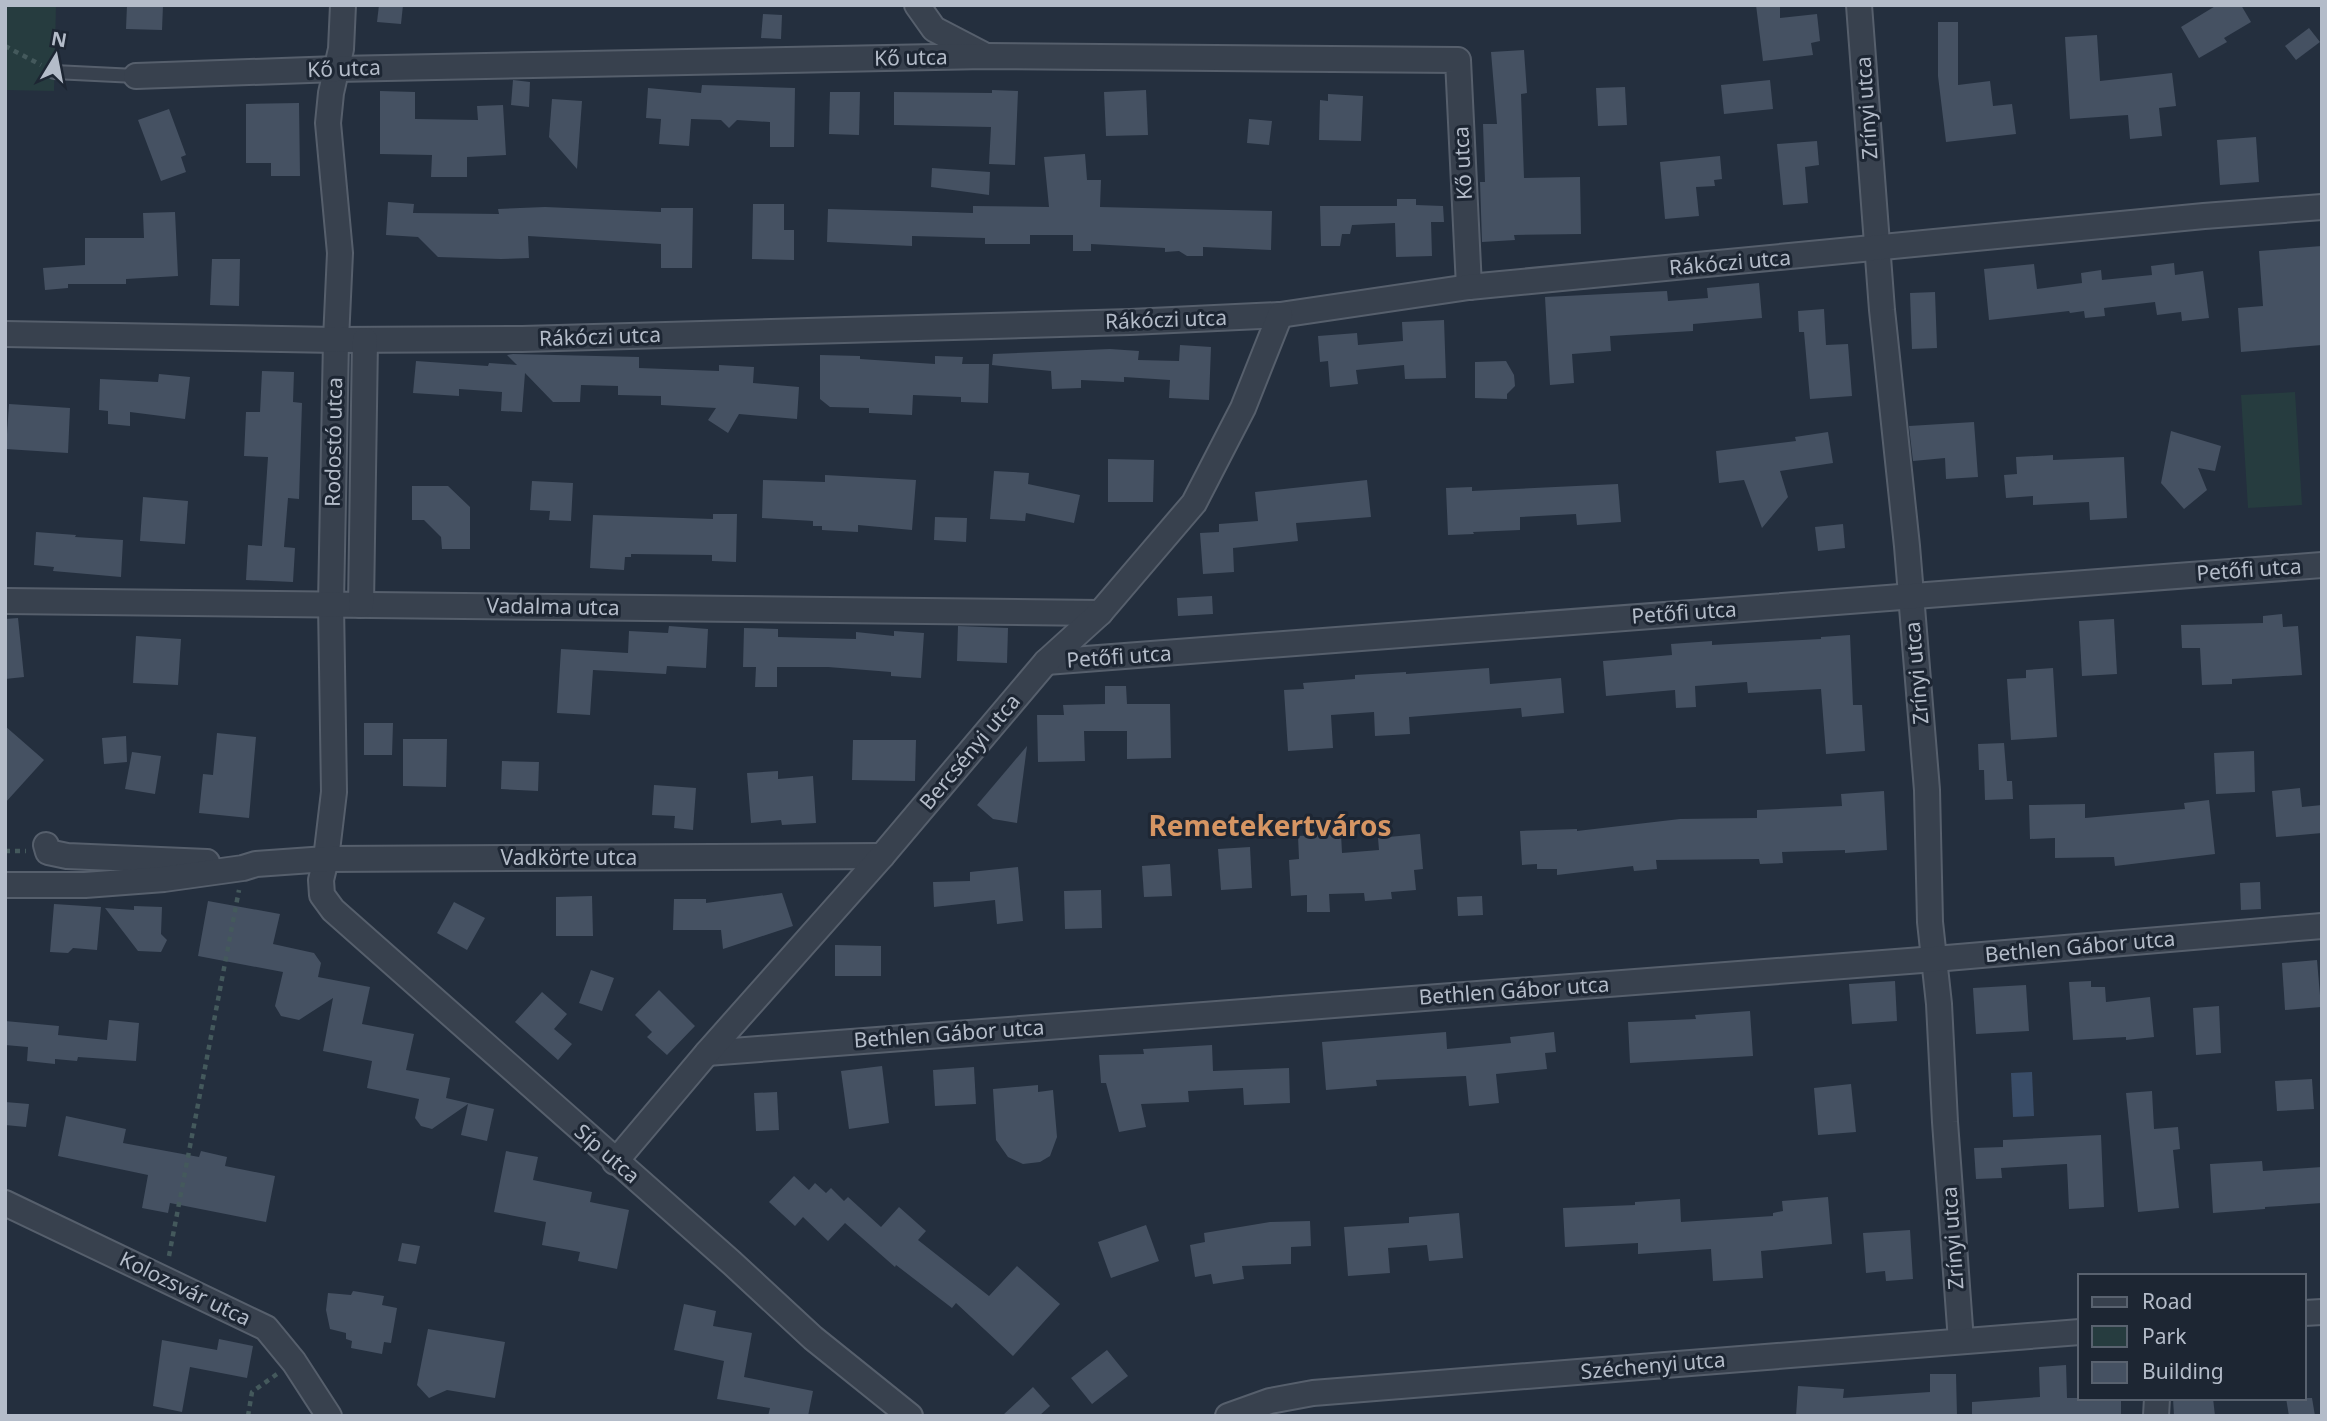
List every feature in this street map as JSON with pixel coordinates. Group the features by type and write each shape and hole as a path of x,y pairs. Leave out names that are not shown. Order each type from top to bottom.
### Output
{"street":[{"name":"Rodostó utca","path":"324,870 334,792 331,604 340,253 328,124 341,49 343,5"},
{"path":"917,5 934,29 985,56"},
{"name":"Zrínyi utca","path":"1859,5 1877,249 1927,790 1930,922 1935,960 1961,1341"},
{"name":"Kő utca","path":"136,76 337,69 985,56 1458,60 1469,287"},
{"name":"Rákóczi utca","path":"5,334 365,341 522,339 1102,323 1280,315 1469,287 2204,215 2322,206"},
{"name":"Bercsényi utca","path":"615,1162 706,1053 882,856 1046,662 1100,613 1194,503 1243,408 1280,315"},
{"name":"Rodostó utca","path":"361,605 365,341"},
{"name":"Petőfi utca","path":"1046,662 2322,565"},
{"name":"Vadalma utca","path":"5,601 1100,613"},
{"name":"Vadkörte utca","path":"46,845 48,852 67,856 324,870 882,856"},
{"name":"Vadkörte utca","path":"5,885 85,885 164,879 250,866"},
{"name":"Síp utca","path":"324,870 322,895 333,910 813,1338 910,1416"},
{"name":"Bethlen Gábor utca","path":"706,1053 1935,960 2322,926"},
{"name":"Kolozsvár utca","path":"5,1203 265,1328 293,1362 329,1416"},
{"name":"Széchenyi utca","path":"1228,1416 1270,1401 1313,1393 2078,1332"}],"lane":[{"path":"54,72 136,76"}],"path":[{"path":"5,46 54,72"},
{"path":"165,1279 250,866"},
{"path":"248,1416 252,1392 293,1362"}],"green space":[{"path":"5,5 56,5 54,91 5,90"},
{"path":"2295,392 2302,505 2248,508 2241,395"}],"water":[{"path":"2032,1072 2034,1116 2013,1117 2011,1073"}],"building":[{"path":"127,5 163,5 162,30 126,29"},
{"path":"379,5 403,5 401,24 377,22"},
{"path":"1756,5 1780,5 1780,18 1817,14 1820,41 1811,43 1813,55 1763,61"},
{"path":"2217,5 2241,5 2251,22 2224,38 2227,42 2199,58 2181,27"},
{"path":"763,14 782,15 781,39 761,38"},
{"path":"1938,22 1958,22 1958,85 1990,81 1993,106 2012,104 2016,134 1946,142 1938,76"},
{"path":"2309,28 2320,42 2296,60 2285,46"},
{"path":"2097,35 2100,81 2172,73 2176,106 2159,108 2162,136 2130,139 2128,115 2070,119 2065,37"},
{"path":"1524,50 1527,93 1521,94 1524,178 1580,177 1581,234 1514,235 1515,240 1482,242 1480,182 1485,182 1483,124 1497,124 1491,52"},
{"path":"513,80 530,82 529,107 511,105"},
{"path":"1770,80 1773,109 1724,114 1721,85"},
{"path":"702,85 795,88 794,147 770,147 770,122 737,120 729,128 721,120 691,119 689,146 659,144 661,119 646,118 648,88 701,93"},
{"path":"1625,87 1627,125 1598,126 1596,88"},
{"path":"992,90 1018,91 1015,165 989,164 991,127 894,125 894,92 992,93"},
{"path":"1146,90 1148,135 1106,136 1104,92"},
{"path":"380,91 415,92 415,119 478,120 477,106 503,105 506,155 467,157 467,177 431,177 432,155 380,154"},
{"path":"830,92 860,92 859,135 829,134"},
{"path":"1328,94 1363,96 1361,141 1319,140 1320,100 1328,101"},
{"path":"552,99 582,101 577,169 549,137"},
{"path":"299,103 300,176 271,176 271,163 246,163 246,104"},
{"path":"169,109 186,155 181,157 186,172 161,181 138,120"},
{"path":"1249,119 1272,121 1269,145 1247,143"},
{"path":"2256,137 2259,182 2220,185 2217,140"},
{"path":"1817,141 1819,165 1805,167 1808,203 1783,205 1777,144"},
{"path":"1085,154 1087,180 1101,180 1100,207 1272,211 1271,250 1203,247 1203,256 1187,256 1179,251 1165,252 1165,248 1091,244 1091,251 1073,251 1073,235 1030,235 1030,244 985,244 985,238 912,236 912,246 827,242 828,209 973,213 973,206 1049,207 1044,157"},
{"path":"1720,156 1722,179 1714,180 1715,186 1696,187 1699,216 1665,219 1660,162"},
{"path":"932,168 990,172 989,195 931,187"},
{"path":"1397,199 1416,199 1416,205 1443,206 1444,222 1431,222 1432,256 1396,257 1395,223 1352,225 1350,234 1342,234 1340,246 1321,246 1320,206 1397,206"},
{"path":"388,202 414,204 413,213 499,214 498,209 545,207 661,212 661,208 693,208 692,268 661,268 661,244 528,236 529,258 438,257 418,237 386,235"},
{"path":"753,204 784,204 784,230 794,230 794,260 752,259"},
{"path":"175,212 178,276 126,279 126,284 68,284 68,288 45,290 43,268 85,265 85,238 144,238 143,213"},
{"path":"2322,246 2322,345 2241,352 2238,308 2263,306 2259,251"},
{"path":"212,259 240,259 239,306 210,305"},
{"path":"2174,263 2175,275 2203,271 2209,318 2182,321 2181,312 2157,315 2155,302 2104,308 2105,316 2085,318 2084,311 2069,311 1989,320 1984,269 2034,264 2037,289 2082,283 2081,273 2101,270 2102,280 2152,275 2151,266"},
{"path":"1759,283 1762,318 1693,324 1693,331 1610,336 1611,351 1572,354 1574,383 1550,385 1545,297 1667,291 1668,301 1708,298 1707,288"},
{"path":"1935,292 1937,348 1912,349 1910,293"},
{"path":"1824,309 1826,345 1848,344 1852,396 1810,399 1804,332 1799,332 1798,311"},
{"path":"1444,320 1446,378 1405,379 1404,365 1356,370 1358,384 1330,387 1328,361 1320,362 1318,336 1357,333 1358,345 1403,341 1402,322"},
{"path":"1180,345 1211,347 1209,400 1169,398 1170,380 1124,377 1124,382 1081,380 1081,388 1052,389 1051,371 992,365 993,354 1110,349 1139,351 1138,360 1179,361"},
{"path":"507,355 639,357 639,368 719,371 719,365 754,367 753,383 799,387 797,419 739,414 728,433 708,420 716,408 661,405 661,396 618,395 618,386 581,385 580,402 553,402 525,373 522,412 501,411 502,392 459,389 459,396 413,393 416,361 488,366 489,363 517,365"},
{"path":"820,355 860,356 860,359 935,364 935,356 963,357 962,364 989,364 988,403 961,402 961,397 913,395 912,415 869,413 869,408 830,407 820,399"},
{"path":"1506,361 1514,375 1515,386 1507,394 1507,399 1475,398 1475,362"},
{"path":"262,371 294,372 293,402 302,403 299,499 288,498 284,547 295,548 293,582 246,580 248,545 262,546 268,457 244,456 246,412 260,412"},
{"path":"159,374 190,377 185,419 130,412 130,426 108,424 108,411 99,410 100,379 158,382"},
{"path":"9,404 70,408 68,453 6,449"},
{"path":"1974,422 1978,477 1946,479 1945,458 1913,461 1909,426"},
{"path":"2171,431 2221,446 2215,471 2198,468 2207,490 2184,509 2161,483"},
{"path":"1828,432 1833,463 1780,471 1788,497 1762,528 1744,480 1719,483 1716,451 1796,441 1795,437"},
{"path":"2053,455 2053,460 2124,457 2127,518 2090,520 2089,502 2033,505 2033,496 2006,498 2004,475 2017,474 2016,457"},
{"path":"1108,459 1154,460 1153,502 1108,502"},
{"path":"994,471 1029,473 1028,484 1080,495 1074,523 1026,513 1025,521 990,519"},
{"path":"825,475 916,480 912,530 858,525 858,532 822,530 822,526 813,526 813,521 762,518 763,480 825,482"},
{"path":"1367,480 1371,517 1296,523 1298,541 1233,548 1234,572 1203,574 1200,533 1219,532 1219,524 1258,521 1255,492"},
{"path":"532,481 573,483 571,521 549,520 550,511 530,510"},
{"path":"1618,484 1621,522 1577,525 1576,514 1520,517 1520,530 1448,535 1446,488 1472,487 1472,491"},
{"path":"412,486 448,486 470,507 470,549 442,549 441,537 424,520 412,520"},
{"path":"143,497 188,501 185,544 140,541"},
{"path":"713,514 737,514 736,562 712,561 712,555 631,554 631,557 625,557 624,570 590,568 593,515 713,519"},
{"path":"935,517 967,518 966,542 934,540"},
{"path":"1843,524 1845,548 1818,551 1815,527"},
{"path":"36,532 123,540 121,577 53,571 54,567 34,565"},
{"path":"1212,596 1213,614 1178,616 1177,598"},
{"path":"2282,614 2283,627 2298,626 2302,675 2232,679 2232,684 2202,685 2200,648 2182,648 2181,625 2263,623 2263,616"},
{"path":"18,618 24,677 5,679 5,619"},
{"path":"2114,619 2117,674 2082,676 2079,621"},
{"path":"669,626 708,629 706,668 667,666 666,674 593,670 590,715 557,713 561,649 628,653 629,631 668,633"},
{"path":"958,626 1008,628 1007,663 957,661"},
{"path":"744,628 778,629 778,637 856,639 856,632 894,636 894,631 924,633 921,678 891,676 891,672 828,667 777,667 777,687 755,687 756,667 743,667"},
{"path":"1850,635 1853,705 1862,705 1865,751 1826,754 1821,689 1748,693 1747,682 1695,686 1696,707 1676,708 1675,690 1606,696 1603,661 1672,655 1671,644 1712,641 1712,645"},
{"path":"136,636 181,639 178,685 133,683"},
{"path":"1489,668 1490,684 1561,678 1564,713 1522,717 1521,708 1409,717 1410,734 1375,736 1374,712 1331,715 1333,748 1288,751 1284,690 1304,689 1303,683 1355,679 1355,675"},
{"path":"2053,668 2057,737 2011,740 2007,679 2026,678 2026,670"},
{"path":"1105,686 1126,686 1127,704 1170,704 1171,758 1127,759 1127,731 1084,731 1085,761 1038,762 1037,715 1064,715 1063,705 1105,704"},
{"path":"364,723 393,723 392,755 364,755"},
{"path":"5,726 44,760 5,803"},
{"path":"217,733 256,737 249,818 199,813 203,774 213,775"},
{"path":"126,736 127,762 104,764 102,738"},
{"path":"403,739 447,739 446,787 403,786"},
{"path":"853,740 916,740 915,781 852,780"},
{"path":"2004,743 2007,781 2012,781 2013,799 1985,800 1984,770 1979,770 1978,744"},
{"path":"1027,746 1017,823 993,819 977,805"},
{"path":"2254,751 2255,792 2216,794 2214,753"},
{"path":"132,752 161,756 155,794 125,789"},
{"path":"502,761 539,762 538,791 501,789"},
{"path":"778,771 778,779 813,776 816,823 782,825 781,820 751,823 747,773"},
{"path":"654,785 696,788 693,830 674,828 675,816 652,815"},
{"path":"2300,788 2302,807 2322,805 2322,833 2276,837 2272,791"},
{"path":"1884,791 1887,850 1845,853 1845,850 1782,852 1783,863 1760,864 1759,859 1656,860 1657,869 1634,871 1633,866 1557,875 1557,869 1537,869 1537,864 1522,865 1520,831 1577,831 1680,819 1757,818 1757,810 1842,806 1841,794"},
{"path":"2209,800 2215,854 2115,866 2114,857 2055,858 2055,838 2030,839 2029,805 2085,804 2085,818 2185,809 2184,803"},
{"path":"1341,834 1342,853 1379,850 1378,838 1420,834 1423,869 1414,870 1416,890 1391,892 1392,899 1365,901 1364,893 1329,894 1330,912 1307,912 1307,895 1291,896 1289,860 1299,859 1298,836"},
{"path":"1250,847 1252,888 1221,890 1218,849"},
{"path":"1170,864 1172,896 1144,897 1142,866"},
{"path":"1018,867 1023,921 997,924 995,900 934,907 933,882 970,881 970,872"},
{"path":"2260,882 2261,909 2241,910 2240,883"},
{"path":"1101,890 1102,928 1065,929 1064,891"},
{"path":"782,893 793,926 723,949 721,930 673,930 674,899 706,899 706,903"},
{"path":"592,896 593,936 556,936 556,897"},
{"path":"1482,896 1483,915 1458,916 1457,897"},
{"path":"208,901 280,914 273,944 314,953 321,963 318,977 370,987 362,1024 414,1034 406,1070 450,1078 446,1098 494,1109 487,1141 461,1135 468,1104 432,1129 421,1126 415,1118 419,1099 367,1088 372,1061 323,1051 333,998 299,1020 281,1016 275,1006 283,972 198,956"},
{"path":"454,902 485,918 467,950 437,933"},
{"path":"54,904 101,907 97,950 73,948 68,953 50,952"},
{"path":"134,906 162,907 161,934 167,940 161,952 138,951 105,908 134,910"},
{"path":"835,945 881,946 881,976 835,976"},
{"path":"2317,960 2321,1007 2285,1010 2282,963"},
{"path":"591,970 614,978 602,1011 579,1003"},
{"path":"1895,981 1897,1021 1852,1024 1849,984"},
{"path":"2091,981 2091,987 2105,987 2106,1002 2150,997 2154,1037 2073,1040 2069,982"},
{"path":"2026,985 2029,1031 1976,1034 1973,988"},
{"path":"659,990 695,1026 667,1055 647,1037 652,1032 635,1015"},
{"path":"542,992 567,1014 554,1029 572,1044 558,1060 515,1022"},
{"path":"2219,1006 2221,1053 2196,1055 2193,1008"},
{"path":"1750,1011 1753,1056 1630,1063 1628,1022 1696,1019 1695,1015"},
{"path":"109,1020 139,1023 136,1061 78,1057 77,1061 55,1059 55,1064 27,1061 28,1047 5,1045 5,1021 59,1026 58,1035 107,1040"},
{"path":"1446,1032 1447,1049 1511,1043 1510,1037 1554,1032 1556,1052 1545,1053 1547,1069 1496,1074 1499,1103 1469,1106 1466,1076 1376,1080 1377,1086 1326,1090 1322,1042"},
{"path":"1212,1045 1213,1071 1289,1068 1290,1103 1244,1105 1243,1088 1188,1091 1189,1102 1141,1104 1146,1127 1119,1132 1106,1083 1101,1083 1099,1055 1144,1054 1143,1049"},
{"path":"882,1066 889,1123 849,1129 841,1071"},
{"path":"974,1067 976,1104 935,1106 933,1070"},
{"path":"2312,1079 2314,1109 2277,1111 2275,1081"},
{"path":"1851,1084 1856,1132 1818,1135 1814,1088"},
{"path":"1038,1085 1038,1092 1053,1090 1057,1137 1050,1156 1040,1162 1023,1164 1008,1157 996,1140 993,1089"},
{"path":"2152,1091 2154,1129 2178,1127 2180,1149 2173,1150 2179,1208 2138,1212 2126,1093"},
{"path":"777,1092 779,1130 756,1131 754,1093"},
{"path":"5,1102 29,1104 26,1127 5,1125"},
{"path":"66,1116 126,1129 123,1143 199,1157 201,1151 227,1157 225,1166 275,1176 266,1222 170,1203 168,1213 142,1208 148,1175 58,1156"},
{"path":"2101,1135 2104,1207 2069,1209 2067,1164 2001,1168 2002,1178 1976,1179 1974,1148 2003,1147 2003,1140"},
{"path":"506,1151 538,1157 533,1180 592,1192 590,1202 629,1210 617,1269 578,1261 580,1252 542,1245 546,1222 494,1212"},
{"path":"2262,1161 2263,1171 2322,1167 2322,1203 2213,1213 2210,1164"},
{"path":"794,1176 809,1190 815,1183 826,1193 831,1188 844,1201 848,1197 881,1227 899,1207 926,1231 918,1240 989,1296 1017,1266 1060,1304 1013,1356 956,1303 952,1308 896,1265 895,1267 845,1223 828,1241 803,1217 795,1226 769,1202"},
{"path":"1828,1197 1832,1244 1761,1251 1763,1278 1713,1281 1711,1249 1638,1254 1638,1243 1565,1247 1563,1208 1635,1205 1635,1202 1680,1199 1681,1222 1773,1216 1773,1213 1783,1211 1782,1201"},
{"path":"1459,1213 1463,1258 1429,1261 1427,1245 1388,1248 1390,1273 1348,1276 1344,1227 1409,1223 1409,1217"},
{"path":"1310,1221 1311,1246 1291,1247 1291,1264 1242,1266 1244,1279 1213,1284 1211,1274 1195,1277 1190,1245 1205,1242 1204,1233 1270,1222"},
{"path":"1146,1225 1159,1261 1111,1278 1098,1242"},
{"path":"1910,1230 1913,1279 1886,1281 1885,1271 1866,1273 1863,1233"},
{"path":"402,1243 420,1246 416,1264 398,1261"},
{"path":"353,1291 384,1296 382,1305 397,1308 391,1343 384,1342 382,1354 351,1348 352,1341 346,1339 346,1333 330,1329 326,1310 328,1293 351,1295"},
{"path":"684,1304 716,1311 713,1326 752,1333 744,1377 813,1391 808,1416 768,1416 770,1408 717,1399 724,1361 674,1350"},
{"path":"428,1329 505,1342 495,1398 447,1390 429,1398 417,1385"},
{"path":"219,1339 253,1346 247,1378 190,1367 182,1412 153,1406 162,1340 217,1350"},
{"path":"1107,1350 1128,1376 1092,1404 1071,1378"},
{"path":"2066,1365 2067,1398 2121,1400 2121,1416 1972,1416 1972,1402 2040,1397 2039,1367"},
{"path":"1930,1374 1956,1374 1957,1416 1796,1416 1798,1386 1844,1389 1843,1398 1930,1392"},
{"path":"1033,1387 1050,1406 1039,1416 1002,1416"},
{"path":"2312,1398 2315,1416 2289,1416 2286,1400"},
{"path":"2173,1400 2213,1400 2215,1416 2174,1416"}],"district":[{"name":"Remetekertváros","path":"1270,826"}]}
